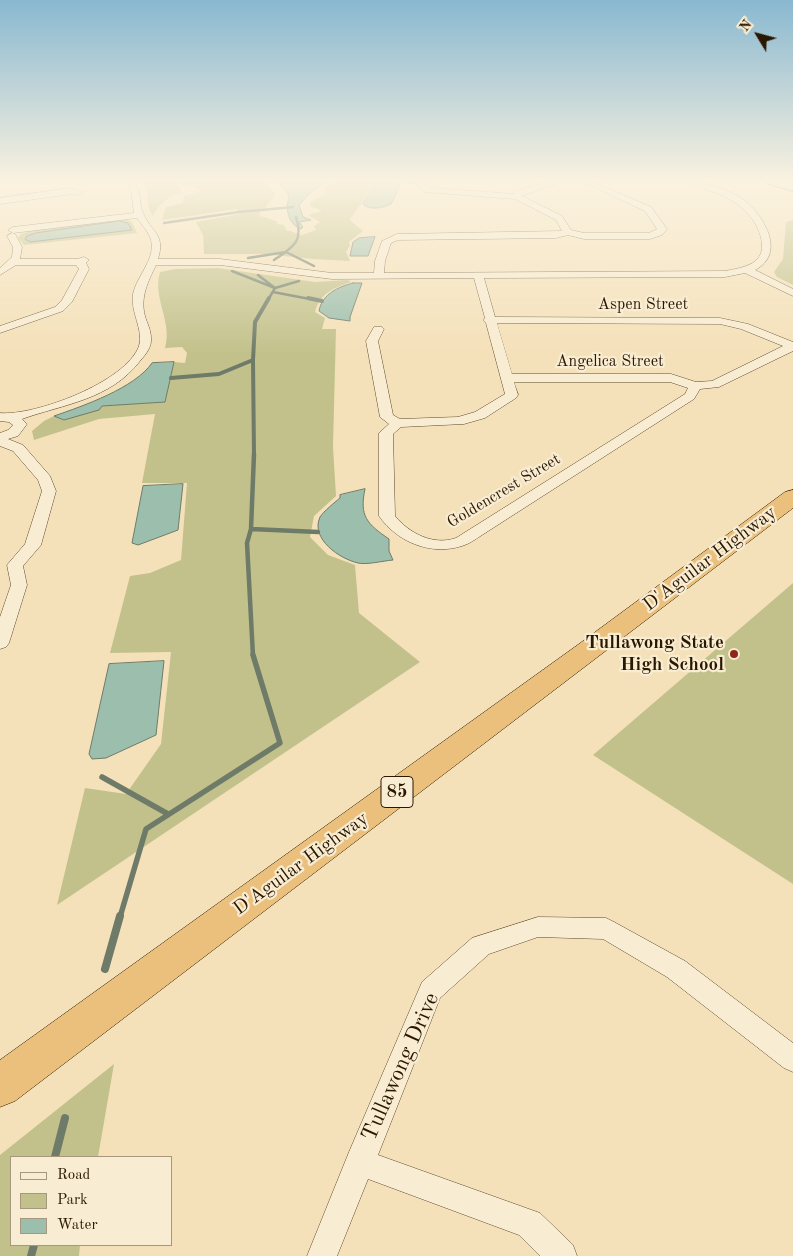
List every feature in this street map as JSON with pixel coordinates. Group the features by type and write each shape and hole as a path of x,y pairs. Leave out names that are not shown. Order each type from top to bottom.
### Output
{"highway":[{"name":"D'Aguilar Highway","path":"0,1086 590,651 793,497"}],"street":[{"path":"0,272 14,262 19,251 11,239"},
{"path":"0,439 13,428 47,409 86,394 113,380 139,356 144,348 147,333 140,317 138,296 140,287 155,254 155,239"},
{"path":"379,275 380,260 387,241 393,239"},
{"path":"152,262 214,262 313,274 725,274 747,270 758,264 765,257 766,239"},
{"path":"0,330 47,314 63,305 84,269 81,261 14,262"},
{"path":"747,270 793,293"},
{"path":"378,329 372,341 387,418 397,423 459,421 480,416 512,395 478,275"},
{"name":"Aspen Street","path":"490,320 720,321 744,326 793,346"},
{"name":"Angelica Street","path":"507,378 672,378 695,386 715,384 793,346"},
{"name":"Goldencrest Street","path":"397,423 386,432 387,516 392,524 416,539 427,543 456,543 486,527 690,396 695,386"},
{"path":"0,643 18,585 7,566 33,545 49,492 45,479 13,428"},
{"name":"Tullawong Drive","path":"322,1256 431,990 480,946 538,927 606,930 676,969 793,1059"},
{"path":"360,1162 529,1224 562,1256"}],"green space":[{"path":"19,239 84,239 24,245"},
{"path":"203,239 353,239 349,242 350,246 346,252 350,261 264,254 204,254"},
{"path":"785,239 793,239 793,285 777,277 774,272 783,259"},
{"path":"218,268 315,282 348,280 351,282 328,292 320,300 315,312 325,318 322,329 336,329 333,447 336,496 314,516 310,537 328,555 355,565 359,613 420,662 57,905 85,788 126,794 161,744 171,652 110,653 130,576 150,573 181,560 187,483 142,483 155,414 99,419 34,440 32,431 44,421 54,416 64,420 102,406 165,402 174,362 185,363 187,353 182,347 165,348 167,338 158,282 160,272 175,269"},
{"name":"Tullawong State High School","path":"793,583 793,884 593,755"},
{"path":"114,1064 98,1156 10,1156 10,1246 80,1246 79,1256 0,1256 0,1155"}],"water":[{"path":"25,239 59,239 30,242"},
{"path":"358,239 374,239 368,256 350,256 353,242"},
{"path":"353,283 362,283 350,321 329,318 319,311 323,300 327,296 336,289"},
{"path":"174,362 165,402 102,406 99,410 64,420 54,416 121,388 144,372 152,363"},
{"path":"183,484 178,530 138,545 132,543 143,486"},
{"path":"365,489 363,498 364,513 370,524 389,539 389,551 393,560 366,564 351,561 328,547 319,533 320,517 340,498 340,495"},
{"path":"164,661 156,735 106,758 92,759 89,754 109,664"}],"waterway":[{"path":"285,252 298,239"},
{"path":"248,258 285,252"},
{"path":"274,260 285,252"},
{"path":"285,252 314,266"},
{"path":"232,271 275,288"},
{"path":"258,275 275,288"},
{"path":"275,288 299,281"},
{"path":"268,300 275,288"},
{"path":"273,292 315,300"},
{"path":"253,360 255,322 269,298"},
{"path":"308,298 322,301"},
{"path":"171,378 219,374 253,360"},
{"path":"253,360 254,454"},
{"path":"251,529 254,454"},
{"path":"251,529 318,532"},
{"path":"251,529 247,543 253,656"},
{"path":"120,917 146,829 280,743 253,655"},
{"path":"102,777 168,814"},
{"path":"105,969 120,916"},
{"path":"55,1156 65,1118"},
{"path":"31,1256 34,1246"}],"place":[{"name":"Tullawong State High School","path":"734,654"}]}
